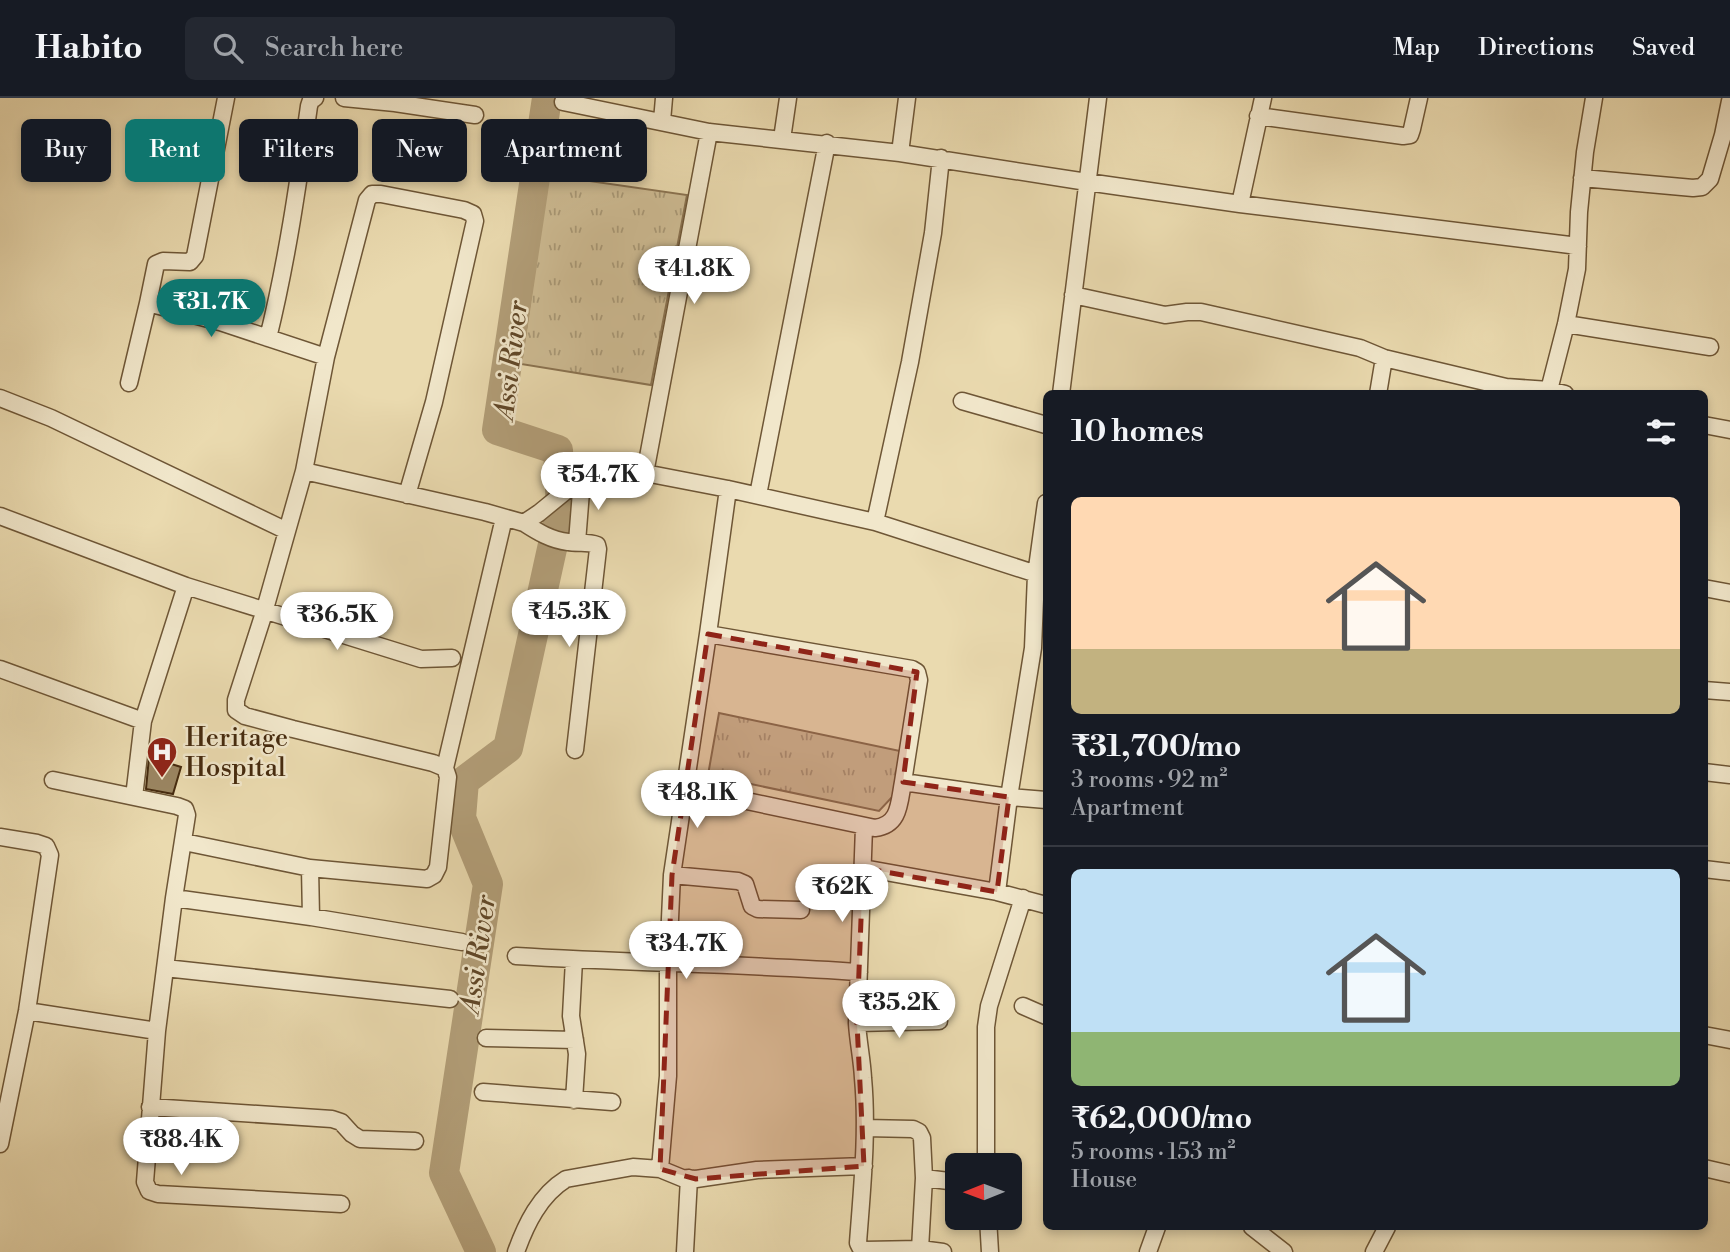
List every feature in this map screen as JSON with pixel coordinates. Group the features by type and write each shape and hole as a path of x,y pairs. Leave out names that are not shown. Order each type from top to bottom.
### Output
{"street":[{"path":"129,383 156,264 163,261 190,262 195,256 226,98"},
{"path":"268,338 283,278 309,106 315,98"},
{"path":"344,98 475,115"},
{"path":"662,121 664,98"},
{"path":"782,139 788,98"},
{"path":"900,153 907,98"},
{"path":"1061,390 1098,98"},
{"path":"1240,204 1263,98"},
{"path":"1258,116 1403,136 1410,135 1419,98"},
{"path":"1555,390 1577,269 1582,178 1594,98"},
{"path":"1582,178 1702,187 1710,178 1730,101"},
{"path":"563,102 709,132 941,158 1240,204 1577,246"},
{"path":"645,473 709,132"},
{"path":"758,495 827,144"},
{"path":"875,522 910,362 933,233 941,158"},
{"path":"407,495 437,388 475,221 473,214 464,210 372,194 367,200 326,357 304,471 236,700 236,710 245,716 433,762 445,768"},
{"path":"1073,295 1165,316 1200,312 1360,348 1384,358 1506,387 1530,390"},
{"path":"148,303 220,322 326,357"},
{"path":"1566,324 1710,347"},
{"path":"1379,390 1384,358"},
{"path":"0,398 51,418 287,531"},
{"path":"962,401 1043,424"},
{"path":"1708,426 1730,430"},
{"path":"304,471 524,523 544,535 572,542 597,544 575,750"},
{"path":"524,523 591,475 603,472 645,473 875,522 1041,576"},
{"path":"572,542 577,483"},
{"path":"660,1169 668,1076 668,962 672,875 728,489"},
{"path":"0,516 186,586 421,659 452,658"},
{"path":"184,842 310,868 427,879 434,874 438,867 448,777 445,768 503,518"},
{"path":"997,892 1009,797 1040,649 1043,547"},
{"path":"134,797 144,721 186,586"},
{"path":"1708,589 1730,593"},
{"path":"685,788 864,827 884,827 893,820 898,807 919,680 917,672 912,669 708,634"},
{"path":"0,671 144,721"},
{"path":"1708,691 1730,692"},
{"path":"1708,772 1730,775"},
{"path":"53,780 185,809 187,815 157,1031 145,1182 149,1191 158,1194 341,1204"},
{"path":"903,782 1043,800"},
{"path":"864,827 857,1023 863,1077 864,1166 858,1243 864,1250 872,1251 943,1252"},
{"path":"0,837 37,842 46,846 50,855 27,1011 0,1144"},
{"path":"310,868 311,917"},
{"path":"863,868 997,892 1043,904"},
{"path":"1708,869 1730,872"},
{"path":"672,875 738,881 745,884 752,906 758,909 801,909"},
{"path":"174,898 462,942"},
{"path":"986,1153 986,1027 989,1006 1023,898"},
{"path":"516,956 859,972"},
{"path":"574,960 570,1016 577,1054 574,1100"},
{"path":"165,968 450,999"},
{"path":"1023,1006 1043,1015"},
{"path":"27,1011 157,1031"},
{"path":"857,1023 939,1021"},
{"path":"1708,1036 1730,1040"},
{"path":"486,1038 575,1040"},
{"path":"483,1092 612,1102"},
{"path":"150,1107 332,1119 341,1122 360,1139 415,1141"},
{"path":"864,1128 913,1129 919,1132 922,1138 924,1178 920,1250"},
{"path":"516,1252 531,1216 566,1179 633,1167 660,1169 682,1178 711,1178 757,1170 864,1166"},
{"path":"1708,1169 1730,1174"},
{"path":"685,1252 689,1178"},
{"path":"924,1178 945,1181"},
{"path":"989,1230 990,1252"},
{"path":"1148,1252 1156,1230"},
{"path":"1256,1230 1283,1251"},
{"path":"1374,1252 1385,1230"}],"highlighted area":[{"path":"708,634 917,672 903,782 1009,797 997,892 863,868 857,1023 864,1166 696,1179 660,1169 672,875"}],"green space":[{"path":"547,182 597,182 687,195 651,385 521,364"},
{"path":"719,713 900,751 894,795 879,811 708,775"}],"building":[{"path":"149,757 181,767 173,794 146,789"}],"waterway":[{"name":"Assi River","path":"481,1252 444,1173 488,884 461,818 464,781 508,748 561,508 558,450 497,430 547,98"}],"place":[{"name":"Heritage Hospital","path":"162,779"}]}
